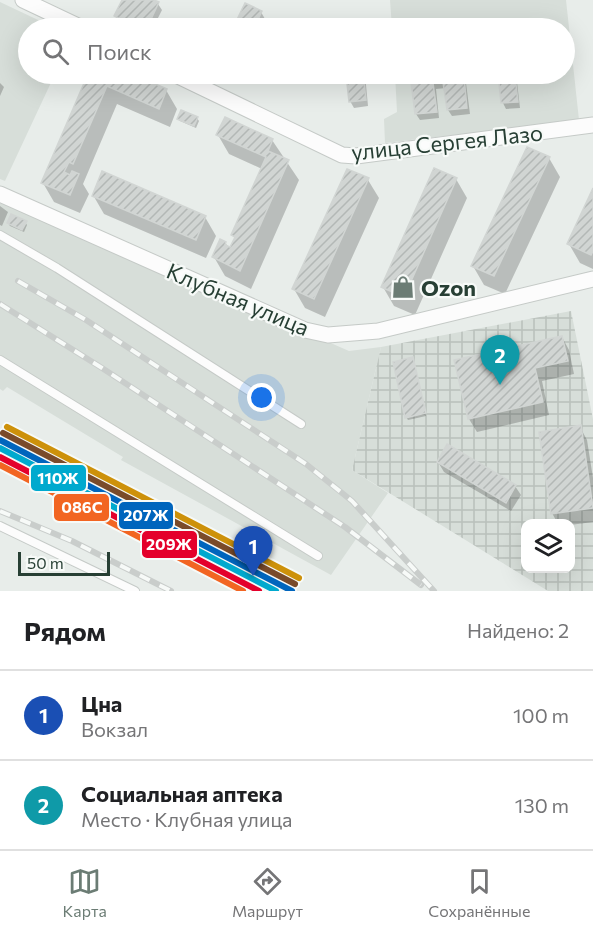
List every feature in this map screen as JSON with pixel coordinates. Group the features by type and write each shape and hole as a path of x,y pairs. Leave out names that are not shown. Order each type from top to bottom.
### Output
{"street":[{"path":"23,0 61,18"},
{"name":"улица Сергея Лазо","path":"195,84 342,155 356,156 593,125"},
{"name":"Клубная улица","path":"0,194 305,330 328,335 378,331 593,279"}],"lane":[{"path":"0,235 57,268 301,424"},
{"path":"0,360 318,556"},
{"path":"0,526 135,591"}],"shaded area":[{"path":"390,0 566,0 568,18 391,18"},
{"path":"0,2 34,18 18,18 18,84 50,84 5,181 0,179"},
{"path":"575,83 579,120 385,143 384,119 397,112 396,84"},
{"path":"0,199 349,351 381,347 352,470 388,493 331,575 121,460 123,457 7,387 3,391 0,389"},
{"path":"571,311 593,419 593,591 548,591 352,470 381,347"}],"building":[{"path":"122,0 159,2 152,18 114,16"},
{"path":"245,3 262,11 259,18 238,18"},
{"path":"84,84 155,84 167,89 159,109 107,86 73,164 69,162 64,172 70,175 72,171 79,174 70,195 41,183"},
{"path":"347,84 364,84 366,100 349,102"},
{"path":"411,84 433,84 437,112 415,114"},
{"path":"443,84 465,84 467,108 447,110"},
{"path":"499,84 516,84 518,102 501,103"},
{"path":"181,110 198,117 194,126 177,119"},
{"path":"225,117 273,139 268,151 289,160 240,271 212,257 220,239 230,247 235,237 231,235 266,157 216,135"},
{"path":"527,147 550,157 494,276 471,266"},
{"path":"434,168 457,178 404,297 381,287"},
{"path":"347,169 369,178 314,299 292,289"},
{"path":"102,171 206,216 196,240 92,196"},
{"path":"593,188 593,251 591,255 567,244"},
{"path":"11,214 27,221 22,230 7,223"},
{"path":"562,336 568,361 535,368 543,402 468,419 454,360"},
{"path":"413,357 426,413 405,418 393,362"},
{"path":"581,425 593,508 551,514 539,432"},
{"path":"447,444 516,485 506,503 437,462"}],"railway":[{"path":"18,281 86,320 306,464 352,501 434,591"},
{"path":"0,304 345,527 421,585"},
{"path":"0,511 72,541 171,591"}],"transit line":[{"path":"7,427 299,578"},
{"path":"3,433 295,584"},
{"name":"207Ж","path":"0,440 292,591"},
{"name":"110Ж","path":"0,448 276,591"},
{"name":"209Ж","path":"0,457 259,591"},
{"name":"086С","path":"0,465 243,591"}],"place":[{"name":"Ozon","path":"403,287"},
{"name":"Социальная аптека","path":"500,385"},
{"name":"Цна","path":"253,576"}]}
